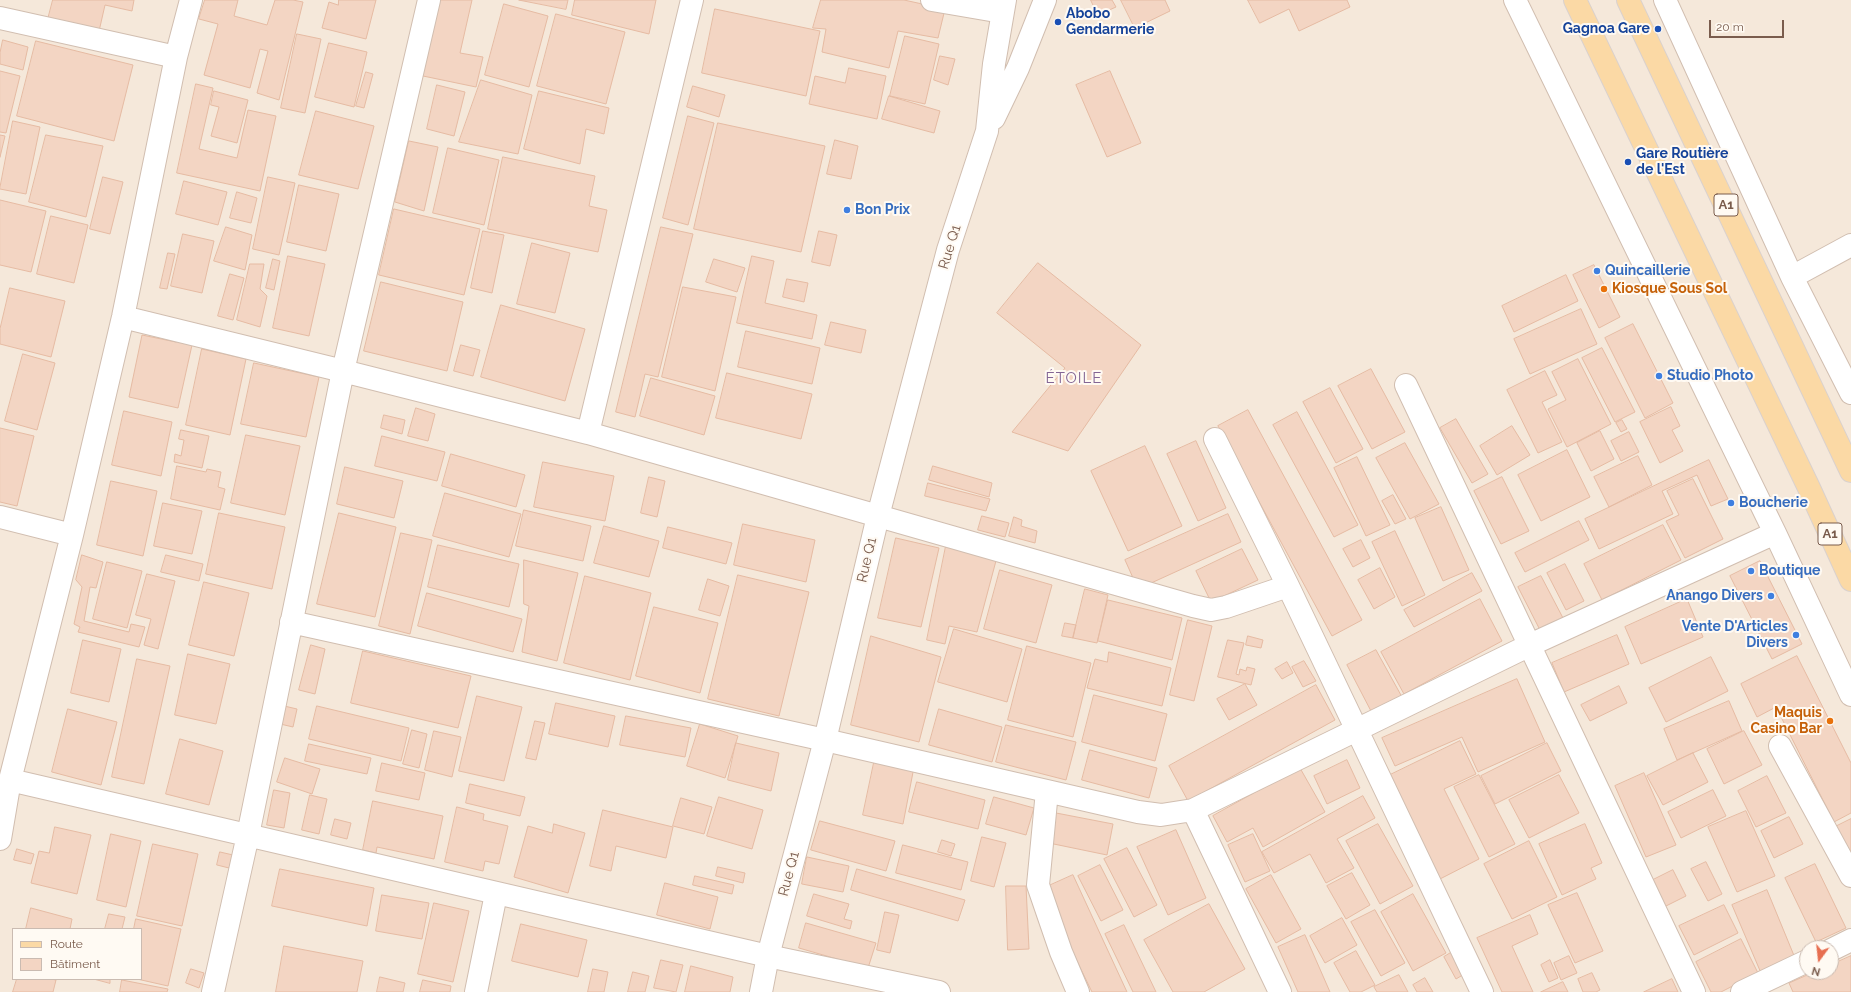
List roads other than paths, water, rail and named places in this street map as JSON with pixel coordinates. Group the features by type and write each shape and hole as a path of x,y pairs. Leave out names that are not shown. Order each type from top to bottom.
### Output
{"main road":[{"name":"A1","path":"1575,0 1809,488 1851,580"},
{"name":"A1","path":"1628,0 1851,471"}],"street":[{"path":"0,839 10,780 72,535 123,317 176,57 190,0"},
{"path":"213,992 248,835 343,370 429,0"},
{"path":"588,433 692,0"},
{"path":"932,0 1003,6"},
{"name":"Rue Q1","path":"761,992 768,956 825,740 878,516 948,250 987,131 1018,68 1045,0"},
{"path":"1515,0 1775,533 1851,695"},
{"path":"1665,0 1792,277 1851,393"},
{"name":"Rue Q1","path":"987,131 1003,6"},
{"path":"0,18 176,57"},
{"path":"1792,277 1851,245"},
{"path":"123,317 343,370 588,433 1211,610 1226,607 1288,586"},
{"path":"1406,385 1694,992"},
{"path":"1215,439 1288,586 1482,992"},
{"path":"0,517 72,535"},
{"path":"291,622 825,740 1138,812 1161,814 1193,810 1530,644 1775,533"},
{"path":"1780,746 1851,876"},
{"path":"10,780 496,894 768,956 939,992"},
{"path":"1047,791 1038,885 1059,946 1078,992"},
{"path":"1193,810 1280,992"},
{"path":"476,992 496,894"},
{"path":"1839,946 1851,940"},
{"path":"1742,992 1799,965"}],"place":[{"name":"Abobo Gendarmerie","path":"1058,22"},
{"name":"Gagnoa Gare","path":"1658,29"},
{"name":"Gare Routière de l'Est","path":"1628,162"},
{"name":"Bon Prix","path":"847,210"},
{"name":"Quincaillerie","path":"1597,271"},
{"name":"Kiosque Sous Sol","path":"1604,289"},
{"name":"Studio Photo","path":"1659,376"},
{"name":"Boucherie","path":"1731,503"},
{"name":"Boutique","path":"1751,571"},
{"name":"Anango Divers","path":"1771,596"},
{"name":"Vente D'Articles Divers","path":"1796,635"},
{"name":"Maquis Casino Bar","path":"1830,721"}],"district":[{"name":"ÉTOILE","path":"1074,378"}]}
